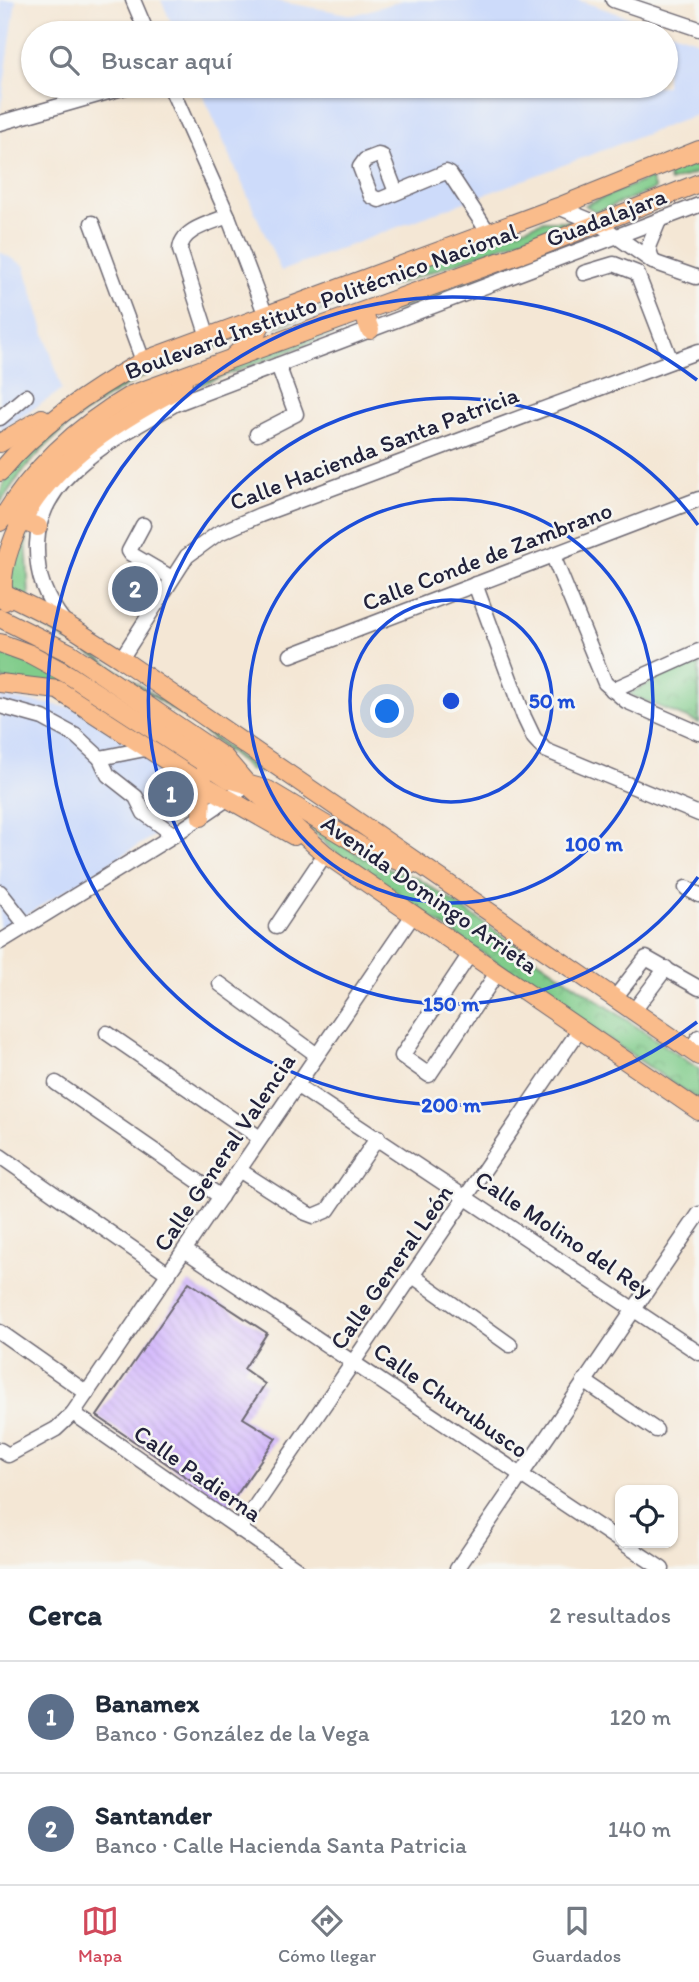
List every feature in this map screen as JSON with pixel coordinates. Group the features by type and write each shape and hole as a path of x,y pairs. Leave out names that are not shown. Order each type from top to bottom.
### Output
{"main road":[{"name":"Boulevard Instituto Politécnico Nacional","path":"0,472 37,433 97,388 143,361 558,207 699,150"},
{"name":"Boulevard Instituto Politécnico Nacional","path":"227,363 599,225 699,183"},
{"path":"363,312 370,330"},
{"path":"6,620 1,592 4,567 55,475 93,441 173,391 227,363 254,338 266,316"},
{"path":"3,438 97,388"},
{"name":"Boulevard Instituto Politécnico Nacional","path":"2,519 38,470 88,423 131,396 173,391"},
{"path":"2,519 30,523"},
{"name":"Avenida Domingo Arrieta","path":"1,592 66,624 121,660 633,1012 696,1048"},
{"name":"Avenida Domingo Arrieta","path":"6,620 70,653 225,758 248,785 325,855 699,1111"},
{"path":"0,643 30,653 69,675 229,779 282,796 369,851 424,869"},
{"path":"0,683 58,690 204,785 325,855"},
{"path":"192,735 201,763 204,785 201,817"}],"street":[{"path":"133,0 142,21"},
{"path":"613,0 675,21"},
{"path":"678,22 699,29"},
{"path":"0,123 87,98"},
{"path":"175,98 228,216 266,316"},
{"path":"396,192 446,172 454,178 488,232"},
{"path":"558,207 599,225 653,262 698,277"},
{"name":"Guadalajara","path":"173,391 278,365 696,209"},
{"path":"208,337 180,250 180,241 186,234 228,216"},
{"path":"92,222 143,361"},
{"path":"653,262 648,247 658,223"},
{"path":"584,273 614,264 637,273 671,360"},
{"name":"Calle Hacienda Santa Patricia","path":"121,660 187,556 201,544 260,515 699,351"},
{"path":"257,435 296,414 278,365"},
{"path":"0,418 26,396"},
{"name":"Calle Conde de Zambrano","path":"291,655 699,499"},
{"path":"30,523 40,584 66,624"},
{"path":"143,525 129,551 172,578"},
{"path":"553,556 605,682 626,701 699,733"},
{"path":"475,584 524,717 534,738 545,750 699,814"},
{"path":"612,690 699,651"},
{"path":"0,706 43,718 76,736 100,758 108,775 136,797 144,813 174,835"},
{"path":"100,758 150,748"},
{"path":"0,942 174,835 248,785"},
{"path":"276,927 325,855"},
{"path":"0,892 26,925"},
{"name":"Calle General Valencia","path":"3,1457 56,1429 73,1413 413,915"},
{"path":"470,954 402,1056 429,1075 497,972"},
{"path":"614,999 642,960 649,958 699,988"},
{"path":"633,1012 666,968"},
{"path":"220,984 317,1055"},
{"name":"Calle General León","path":"239,1530 580,1029"},
{"path":"107,1033 260,1138"},
{"path":"56,1083 221,1197"},
{"name":"Calle Molino del Rey","path":"296,1085 467,1196 699,1353"},
{"path":"239,1170 306,1213 320,1214 328,1210 378,1137"},
{"path":"0,1156 169,1274"},
{"path":"457,1569 519,1474 699,1214"},
{"name":"Calle Churubusco","path":"186,1251 354,1360 615,1538"},
{"path":"413,1276 510,1345"},
{"path":"0,1332 87,1393"},
{"path":"584,1381 656,1430"},
{"name":"Calle Padierna","path":"73,1413 297,1569"},
{"name":"Calle Churubusco","path":"630,1548 662,1569"}],"shaded area":[{"path":"0,0 16,0 0,114"},
{"path":"161,0 271,0 354,15 403,0 578,0 640,21 171,21"},
{"path":"678,34 699,41 699,114 281,271 204,98 678,98"},
{"path":"0,252 24,265 62,390 0,431"},
{"path":"0,697 75,708 173,774 197,794 188,808 168,827 0,931"}],"green space":[{"path":"699,161 699,172 670,182 667,173"},
{"path":"650,178 655,189 596,212 585,205"},
{"path":"544,221 573,221 274,328 392,282 415,266"},
{"path":"591,236 594,240 393,312 376,315"},
{"path":"332,330 345,330 189,389 225,368"},
{"path":"241,332 216,348 168,364 143,376 96,405 33,459 0,504 3,484 17,463 85,406 159,365"},
{"path":"19,528 26,532 29,598 8,588"},
{"path":"21,614 88,650 200,726 261,773 249,769 198,727 87,652"},
{"path":"0,652 26,661 77,687 196,770 101,709 0,678"},
{"path":"699,658 699,723 628,694"},
{"path":"291,809 366,859 416,877 699,1069 699,1101 332,850"}],"building":[{"path":"189,1282 267,1333 244,1369 265,1384 243,1418 276,1438 229,1506 97,1416"}],"place":[{"name":"Santander","path":"135,589"},
{"name":"Banamex","path":"171,794"}]}
